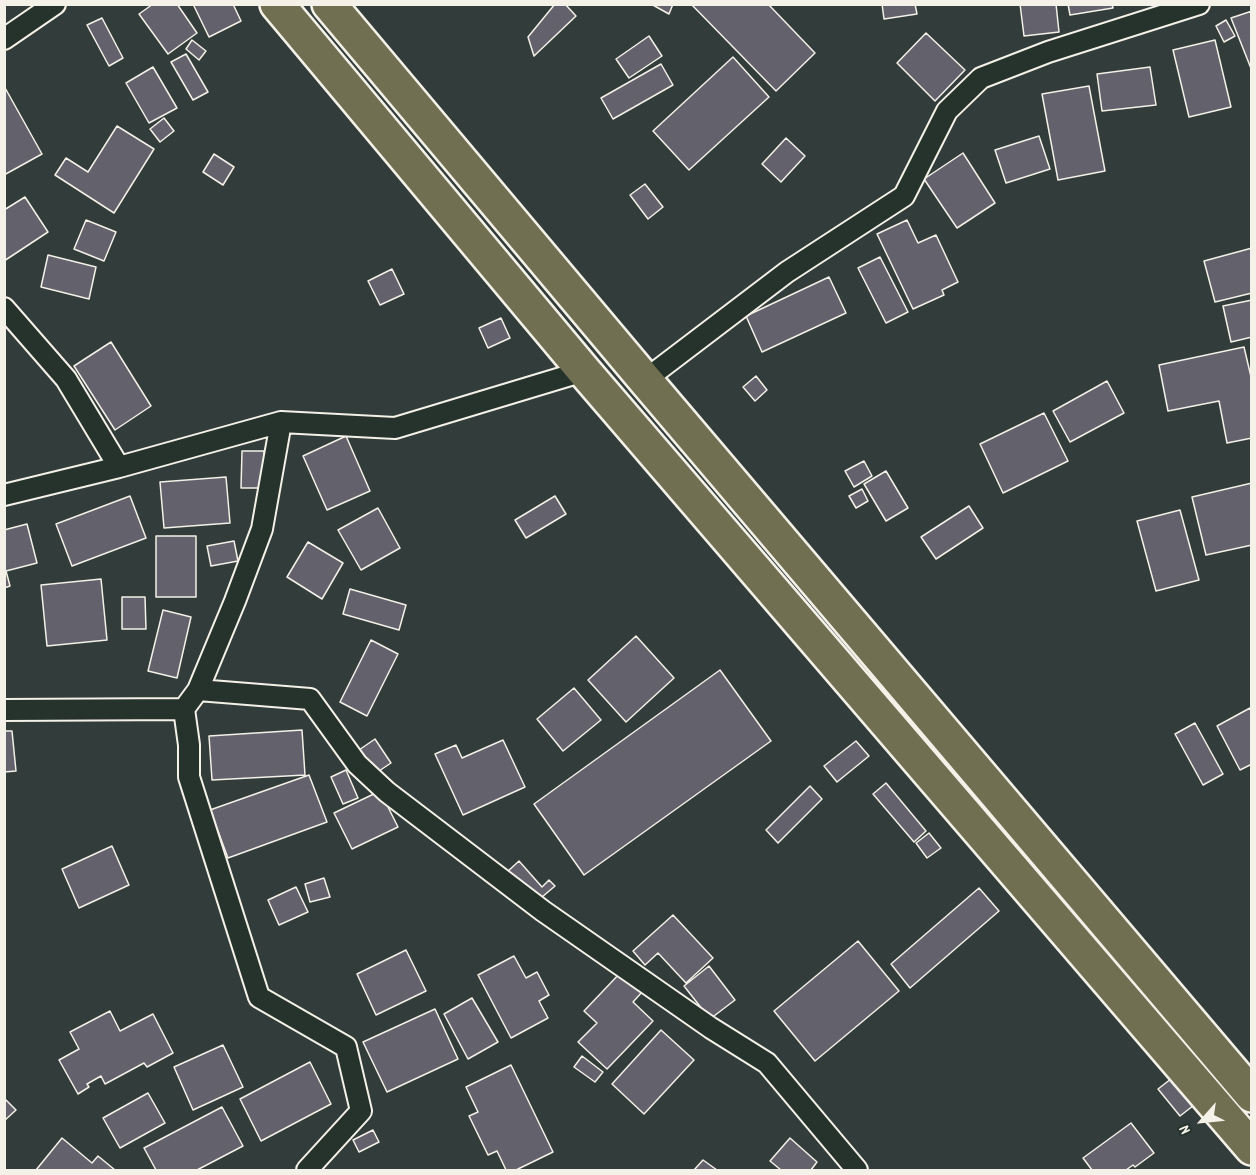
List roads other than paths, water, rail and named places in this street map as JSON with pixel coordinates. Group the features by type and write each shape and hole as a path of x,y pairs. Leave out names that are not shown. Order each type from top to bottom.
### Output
{"highway":[{"path":"277,4 584,371 1251,1148"},
{"path":"329,4 1251,1095"}],"street":[{"path":"4,39 55,4"},
{"path":"645,380 788,272 904,196 947,111 981,78 1048,52 1199,4"},
{"path":"4,308 66,379 118,467"},
{"path":"4,495 280,423 395,428 584,371"},
{"path":"280,423 262,528 198,690 184,709 189,745 189,777 259,997 346,1047 361,1111 307,1170"},
{"path":"198,690 310,699 357,764 387,792 543,911 711,1028 767,1063 857,1170"},
{"path":"4,710 184,709"}]}
